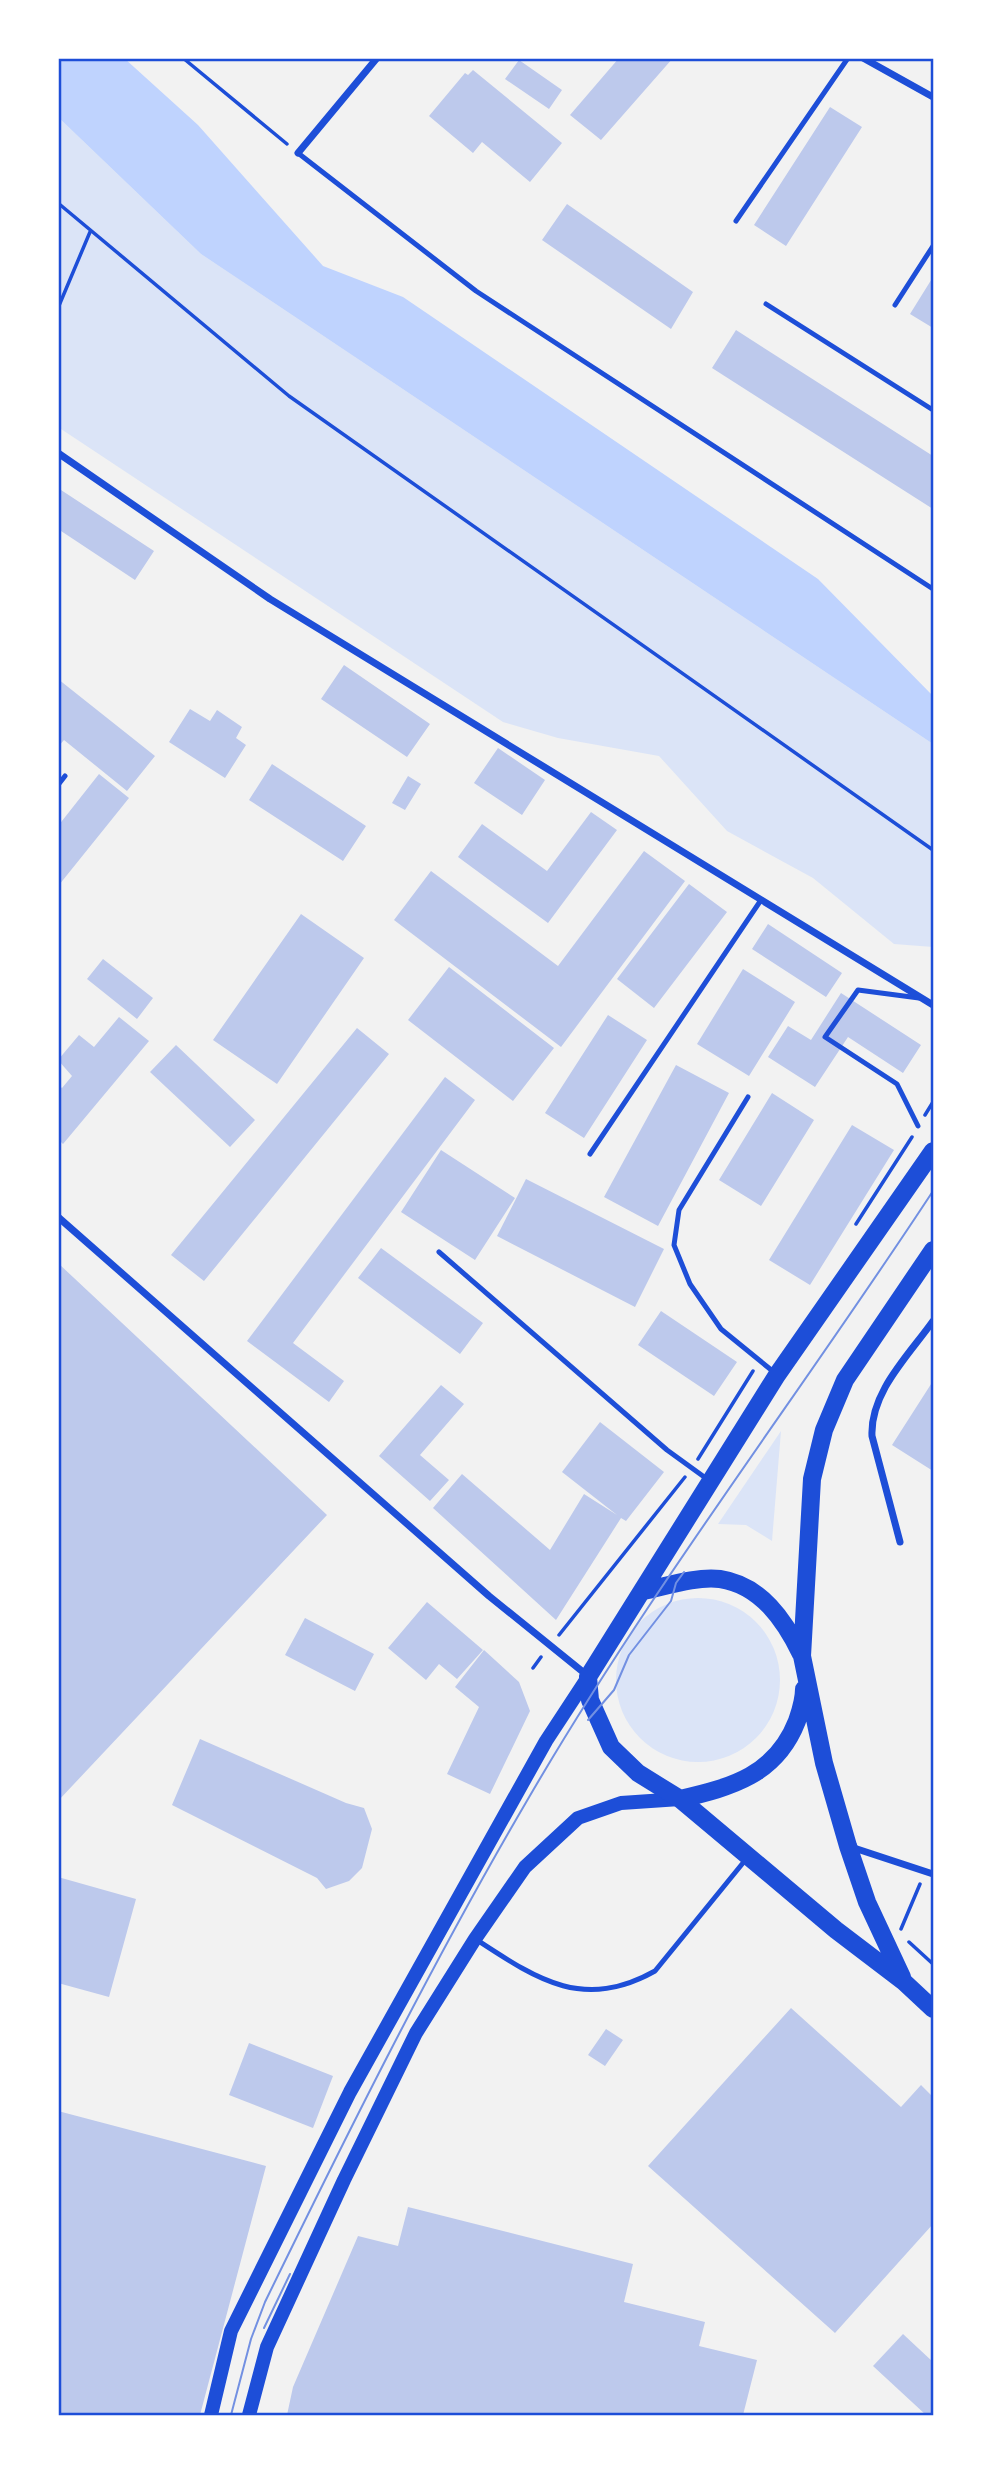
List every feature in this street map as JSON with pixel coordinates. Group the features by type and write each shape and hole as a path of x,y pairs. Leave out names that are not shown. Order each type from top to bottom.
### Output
{"main road":[{"path":"211,2415 230,2331 351,2092 546,1741 644,1591 777,1375 933,1151"},
{"path":"249,2415 267,2347 416,2033 475,1939 525,1867 578,1818 621,1803 680,1799 716,1790 758,1773 789,1742 804,1700 802,1656 812,1479 824,1430 845,1380 933,1250"},
{"path":"644,1591 720,1579 757,1594 785,1621 802,1656 824,1763 848,1846 867,1902 903,1981"},
{"path":"588,1677 590,1700 611,1748 638,1773 680,1799 836,1930 903,1981 933,2009"}],"street":[{"path":"298,153 377,58"},
{"path":"863,58 933,97"},
{"path":"58,453 270,598 930,1002"},
{"path":"58,1217 226,1367 588,1677"},
{"path":"900,1542 872,1436 872,1419 876,1402 933,1321"},
{"path":"848,1846 930,1872"}],"lane":[{"path":"736,221 848,58"},
{"path":"298,153 476,291 933,589"},
{"path":"895,305 933,246"},
{"path":"766,304 933,410"},
{"path":"58,785 65,776"},
{"path":"590,1154 761,900"},
{"path":"918,1126 897,1084 825,1037 858,990 930,1002"},
{"path":"748,1097 679,1210 674,1245 690,1284 721,1329 777,1375"},
{"path":"439,1252 691,1469 712,1483"},
{"path":"475,1939 556,1986 592,1991 612,1989 655,1971 748,1855"}],"path":[{"path":"183,58 298,153"},
{"path":"58,203 289,396 933,850"},
{"path":"58,307 90,232"},
{"path":"849,1235 933,1102"},
{"path":"533,1668 691,1469 760,1361"},
{"path":"930,1872 899,1934 933,1964"}],"shaded area":[{"path":"58,117 201,254 933,744 933,947 894,944 813,878 727,831 659,756 558,738 503,722 58,427"},
{"path":"781,1431 772,1541 746,1525 718,1524"},
{"path":"698,1598 730,1604 756,1622 774,1648 780,1680 774,1712 756,1738 730,1756 698,1762 666,1756 640,1738 622,1712 616,1680 622,1648 640,1622 666,1604"}],"water":[{"path":"58,58 124,58 198,125 323,266 403,297 818,579 933,696 933,744 201,254 58,117"}],"building":[{"path":"619,58 673,58 601,140 570,115"},
{"path":"519,60 562,90 549,109 505,79"},
{"path":"473,70 562,143 530,182 482,142 473,153 429,116 465,73 468,75"},
{"path":"830,107 862,127 786,246 754,225"},
{"path":"567,204 693,292 671,329 542,240"},
{"path":"933,277 933,328 910,314"},
{"path":"736,330 933,456 933,509 712,368"},
{"path":"61,490 154,551 135,580 58,529 58,494"},
{"path":"344,665 430,724 407,757 321,699"},
{"path":"58,679 155,756 127,791 64,740 58,747"},
{"path":"190,709 210,721 217,710 242,727 236,738 246,745 225,778 169,742"},
{"path":"498,748 545,780 522,815 474,783"},
{"path":"272,764 366,826 343,861 249,800"},
{"path":"99,774 129,798 59,885 58,826"},
{"path":"408,776 421,784 405,810 392,803"},
{"path":"591,812 617,830 548,923 458,857 482,824 547,871"},
{"path":"644,851 685,881 561,1047 394,920 431,871 558,966"},
{"path":"689,884 727,912 654,1008 617,979"},
{"path":"301,914 364,958 277,1084 213,1040"},
{"path":"768,924 842,973 826,997 752,949"},
{"path":"103,959 153,998 137,1019 87,979"},
{"path":"449,967 554,1048 513,1101 408,1020"},
{"path":"743,969 795,1002 749,1076 697,1044"},
{"path":"841,993 921,1045 903,1073 848,1037 815,1087 768,1057 788,1026 811,1040"},
{"path":"608,1015 647,1040 584,1138 545,1113"},
{"path":"119,1017 149,1041 63,1144 58,1139 58,1085 62,1088 72,1076 58,1060 79,1035 94,1047"},
{"path":"357,1028 389,1054 204,1281 171,1255"},
{"path":"176,1045 255,1120 230,1147 150,1072"},
{"path":"676,1065 729,1093 658,1226 604,1197"},
{"path":"445,1077 475,1100 293,1343 344,1381 329,1402 247,1341"},
{"path":"772,1093 814,1120 761,1206 719,1180"},
{"path":"852,1125 894,1150 810,1285 769,1260"},
{"path":"441,1150 515,1198 475,1260 401,1212"},
{"path":"526,1179 664,1249 635,1307 497,1236"},
{"path":"381,1248 483,1323 460,1354 358,1278"},
{"path":"58,1263 327,1515 58,1801"},
{"path":"661,1311 737,1362 714,1396 638,1345"},
{"path":"933,1381 933,1471 892,1445"},
{"path":"441,1385 464,1404 420,1455 449,1480 430,1501 379,1456"},
{"path":"600,1422 664,1472 626,1521 621,1518 556,1620 433,1508 462,1474 550,1550 584,1494 617,1515 562,1472"},
{"path":"427,1602 483,1650 457,1679 439,1664 426,1680 388,1648"},
{"path":"305,1618 374,1654 355,1691 285,1655"},
{"path":"484,1650 519,1682 530,1711 490,1794 447,1774 479,1707 455,1687"},
{"path":"200,1739 346,1803 364,1808 372,1829 362,1868 349,1881 326,1889 317,1878 172,1805"},
{"path":"58,1877 136,1899 109,1997 58,1983"},
{"path":"791,2008 901,2107 921,2085 933,2097 933,2224 835,2333 648,2166"},
{"path":"606,2029 623,2040 605,2066 588,2055"},
{"path":"249,2043 333,2076 313,2128 229,2095"},
{"path":"58,2111 266,2166 200,2415 58,2415"},
{"path":"408,2207 633,2264 624,2302 705,2322 699,2346 757,2360 743,2415 287,2415 293,2387 358,2236 398,2246"},
{"path":"903,2334 933,2362 933,2415 926,2415 873,2366"}],"tram line":[{"path":"231,2415 251,2339 265,2302 392,2048 528,1799 624,1644 933,1191"},
{"path":"588,1720 614,1690 629,1655 671,1601 676,1583 684,1572"},
{"path":"264,2328 290,2274"}]}
